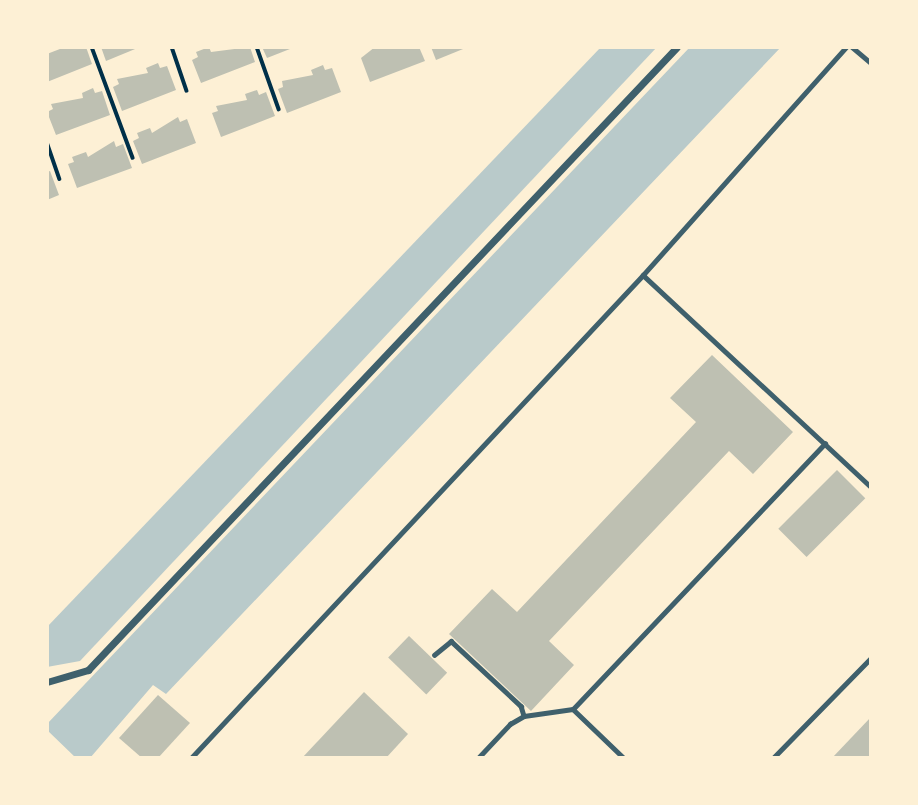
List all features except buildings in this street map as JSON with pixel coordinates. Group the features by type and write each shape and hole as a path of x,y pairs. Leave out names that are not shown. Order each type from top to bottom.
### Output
{"street":[{"path":"47,682 88,670 677,47"}],"lane":[{"path":"191,758 643,275 846,47"},
{"path":"852,47 871,63"},
{"path":"643,275 802,426 825,443 871,487"},
{"path":"478,758 510,724 524,716 573,709 825,443"},
{"path":"434,655 451,641 522,706 524,716"},
{"path":"773,758 871,658"},
{"path":"573,709 624,758"}],"path":[{"path":"92,47 133,158"},
{"path":"172,47 187,91"},
{"path":"257,47 279,109"},
{"path":"47,142 61,179"}],"shaded area":[{"path":"601,47 657,47 80,661 47,667 47,627"},
{"path":"690,47 781,47 166,694 153,685 90,758 76,758 47,730 47,724"}]}
